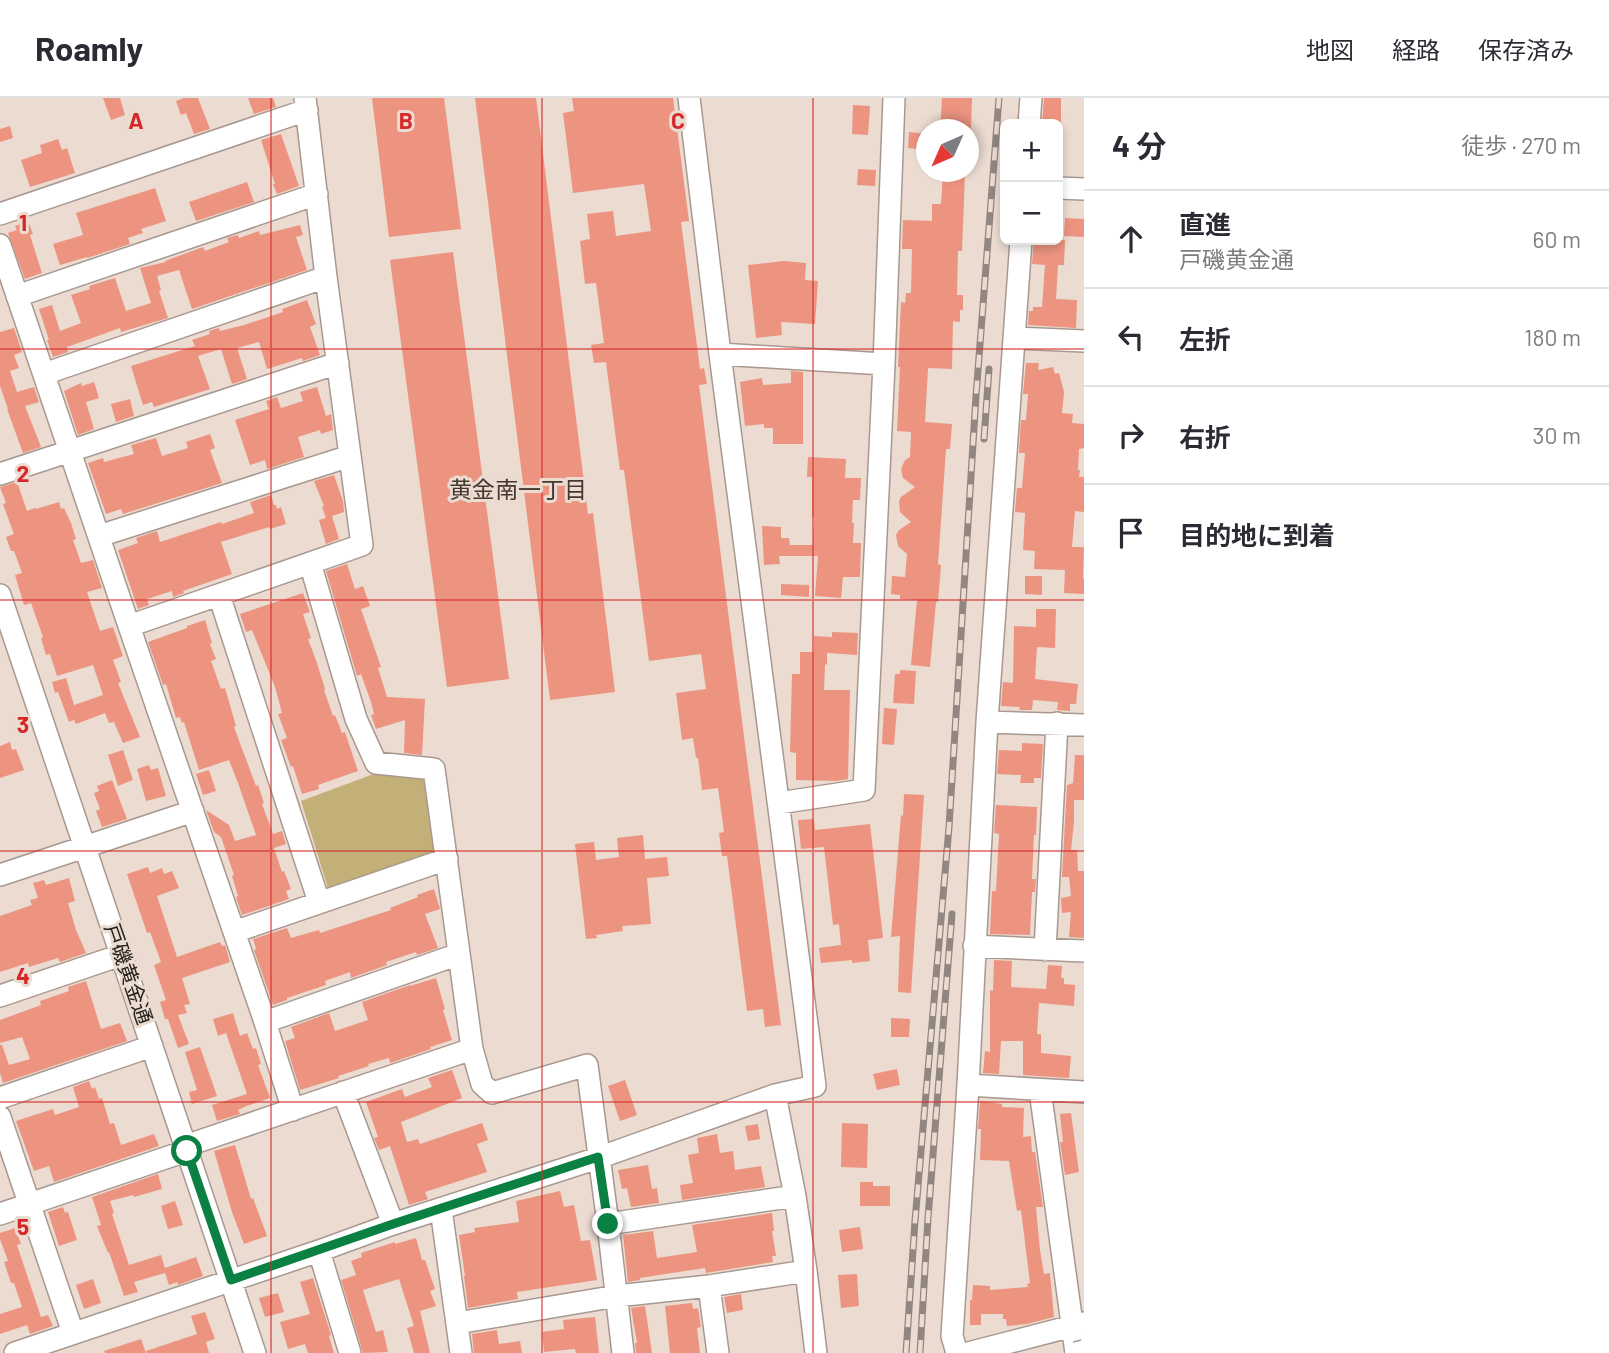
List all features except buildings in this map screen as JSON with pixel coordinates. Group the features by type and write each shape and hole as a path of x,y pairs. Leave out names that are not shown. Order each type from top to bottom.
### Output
{"street":[{"path":"15,1353 775,1095 815,1086 689,98"},
{"path":"779,803 864,790 894,98"},
{"path":"1029,119 1031,98"},
{"path":"0,214 306,104 362,545 128,626"},
{"path":"1063,188 1084,189"},
{"path":"17,296 317,194"},
{"path":"0,245 293,1110"},
{"path":"957,1353 952,1336 974,946 1021,245"},
{"path":"44,374 326,277"},
{"path":"1015,338 1084,341"},
{"path":"720,354 884,364"},
{"path":"0,474 338,363"},
{"path":"99,536 350,456"},
{"path":"310,563 356,719 376,764 434,769 472,1049 482,1084 492,1093 587,1065 623,1353"},
{"name":"戸磯黄金通","path":"0,595 255,1353"},
{"path":"219,595 319,902"},
{"path":"987,722 1084,725"},
{"path":"1045,950 1057,723"},
{"path":"0,875 193,811"},
{"path":"234,932 447,859"},
{"path":"974,946 1084,951"},
{"path":"265,1022 459,954"},
{"path":"0,996 121,955"},
{"path":"0,1098 152,1046"},
{"path":"0,1214 472,1049"},
{"path":"968,1085 1084,1092"},
{"path":"1040,1090 1078,1325 1076,1353 1084,1350"},
{"path":"343,1092 393,1224"},
{"path":"775,1095 795,1196 816,1353"},
{"path":"0,1117 74,1333"},
{"path":"608,1224 795,1196"},
{"path":"441,1209 461,1353"},
{"path":"319,1251 350,1353"},
{"path":"457,1323 617,1296 709,1286 806,1271"},
{"path":"709,1286 718,1353"},
{"path":"968,1353 1078,1325"}],"shaded area":[{"path":"379,772 420,773 429,783 435,852 328,888 301,801"}],"railway":[{"path":"906,1353 949,827 976,396 999,98"},
{"path":"984,439 989,369"},
{"path":"920,1353 952,914"}],"district":[{"name":"黄金南一丁目","path":"518,490"}],"route":[{"path":"187,1151 231,1280 598,1157 608,1224"}]}
